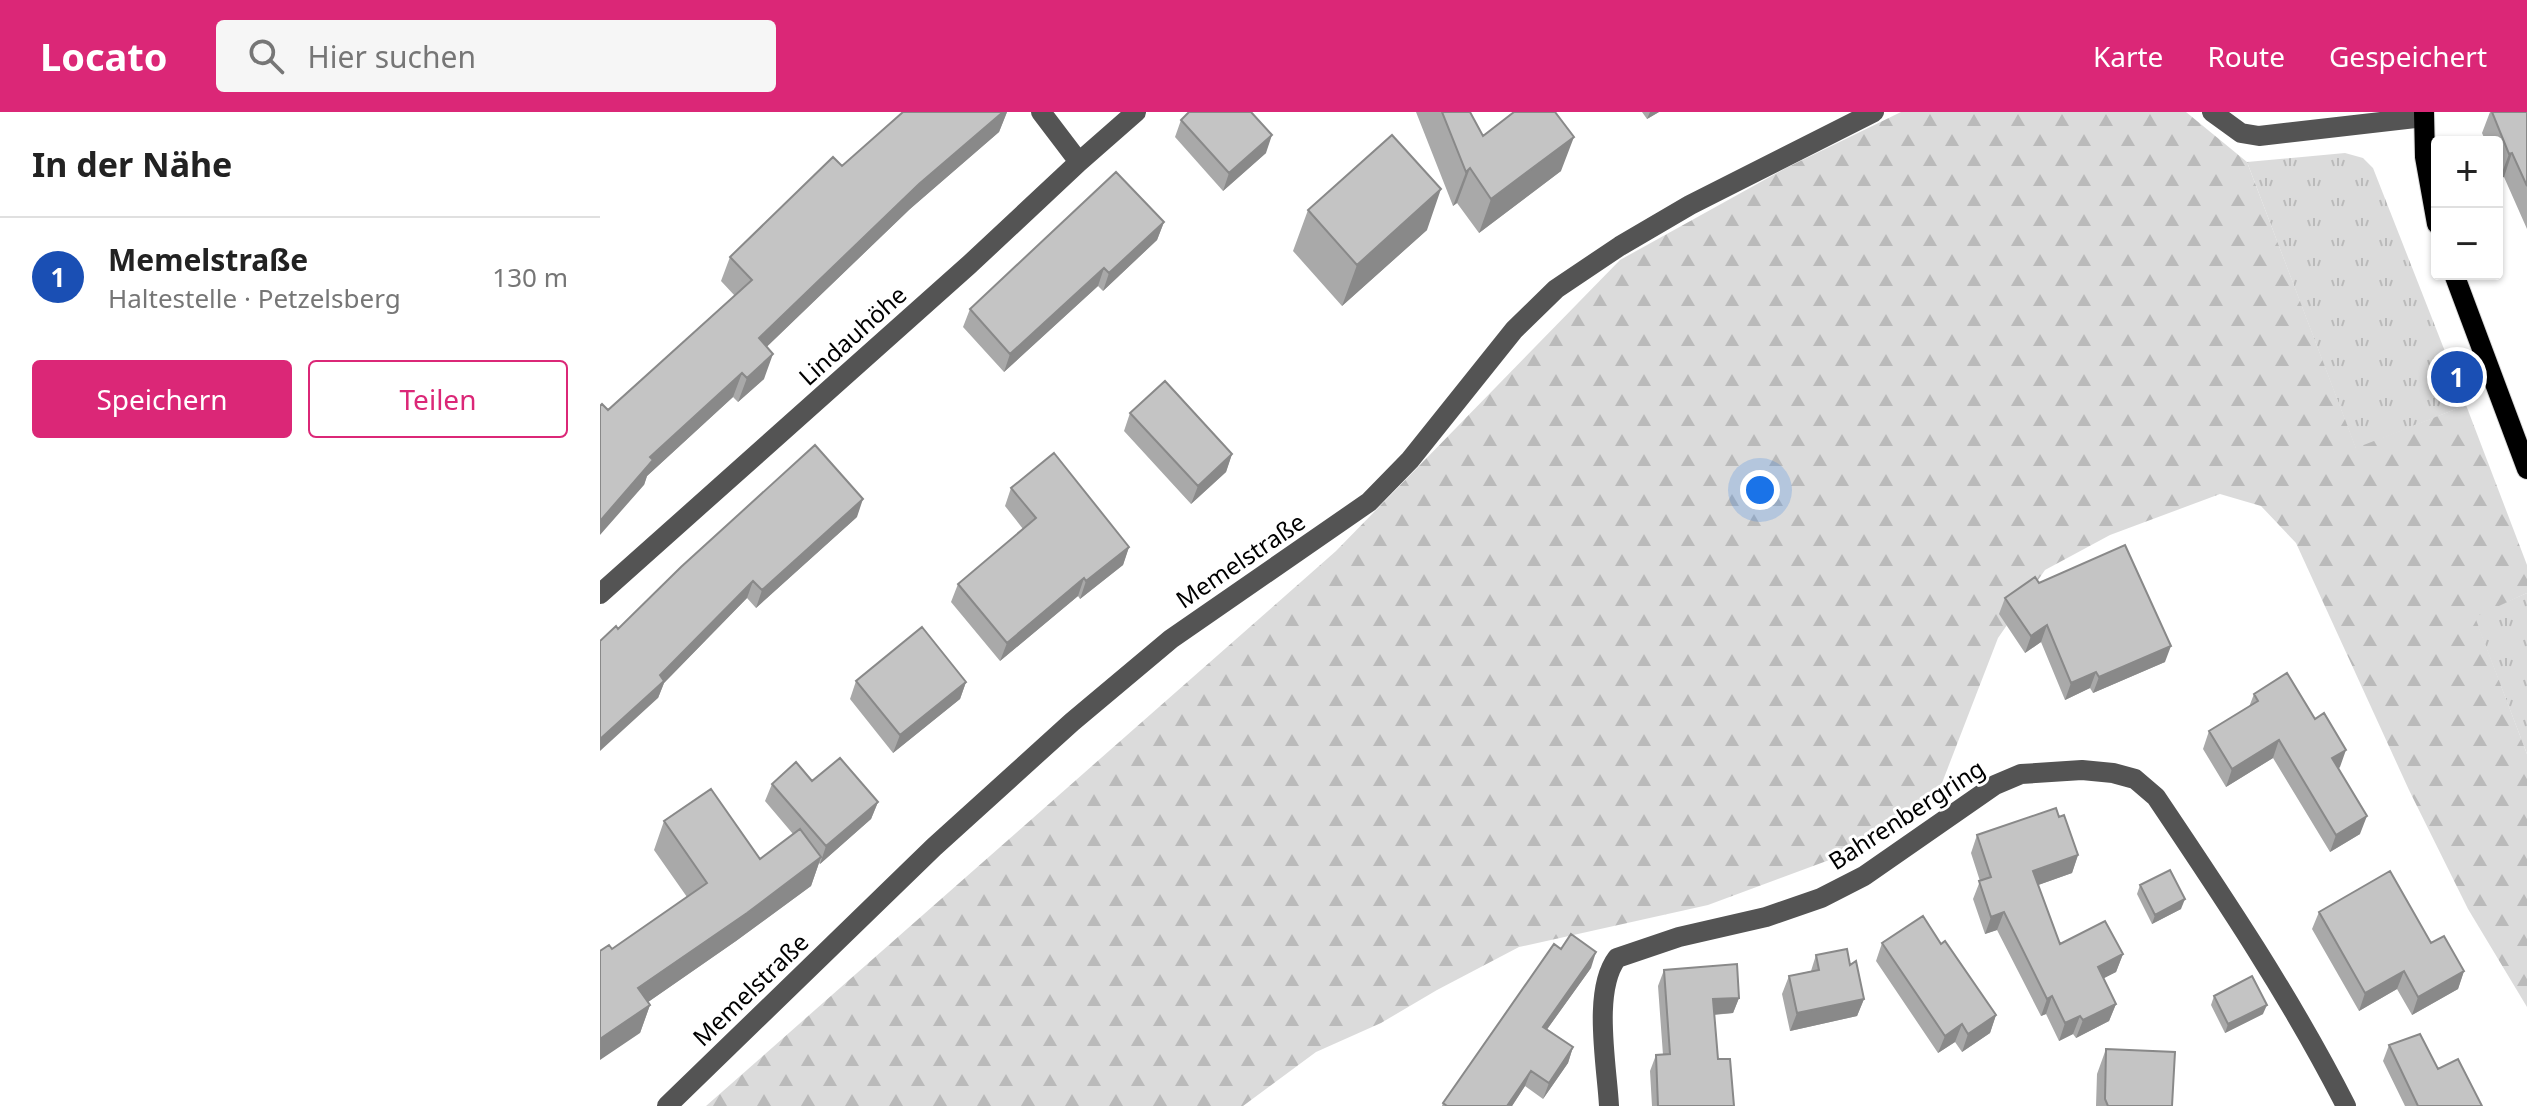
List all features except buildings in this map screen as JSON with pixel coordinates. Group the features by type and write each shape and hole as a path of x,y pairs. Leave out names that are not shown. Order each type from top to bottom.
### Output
{"main road":[{"path":"2424,115 2425,157 2434,208"},
{"path":"2456,280 2527,469"}],"street":[{"path":"1041,112 1079,162"},
{"name":"Lindauhöhe","path":"600,594 1136,112"},
{"name":"Memelstraße","path":"667,1106 934,847 1072,722 1171,639 1369,502 1410,460 1514,330 1556,289 1620,246 1690,205 1874,112"},
{"path":"2212,112 2241,133 2259,136 2424,115"},
{"name":"Bahrenbergring","path":"1609,1106 1603,1004 1606,980 1617,958 1679,937 1766,917 1821,898 1864,876 1995,785 2021,774 2082,770 2135,779 2156,797 2254,942 2318,1051 2346,1106"}],"green space":[{"path":"1901,112 2186,112 2247,162 2356,448 2466,405 2527,565 2527,593 2475,617 2527,754 2527,1007 2468,909 2409,790 2296,543 2261,506 2220,494 2110,535 2045,570 1998,638 1942,783 1891,825 1832,859 1708,905 1519,947 1381,1023 1316,1052 1243,1106 706,1106 1336,551 1620,260 1786,168"},
{"path":"2345,153 2363,158 2373,168 2466,405 2356,449 2247,162"},
{"path":"2527,593 2527,754 2474,616"}],"place":[{"name":"Memelstraße","path":"2457,377"}]}
